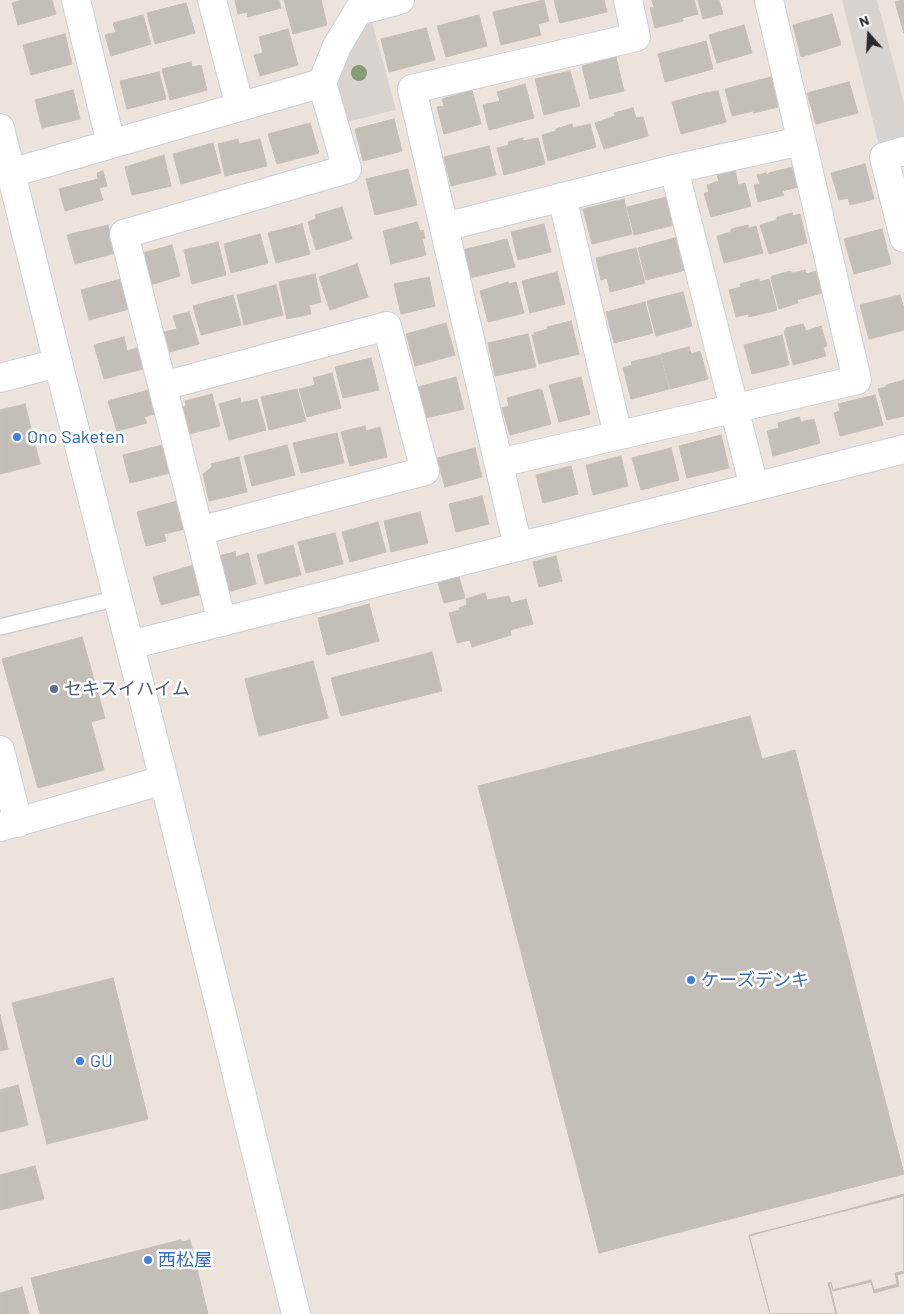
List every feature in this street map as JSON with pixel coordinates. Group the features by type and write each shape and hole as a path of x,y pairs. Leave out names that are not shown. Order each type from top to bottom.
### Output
{"street":[{"path":"76,0 111,144"},
{"path":"212,0 240,106"},
{"path":"222,622 124,234 347,170 322,83 337,46 357,6 400,0"},
{"path":"518,546 412,89 636,37 628,0"},
{"path":"499,463 856,380 768,0"},
{"path":"11,173 322,83"},
{"path":"0,128 296,1314"},
{"path":"444,227 674,169 801,141"},
{"path":"904,152 884,157 904,238"},
{"path":"674,169 754,487"},
{"path":"562,197 618,435"},
{"path":"163,386 387,326 425,471 199,531"},
{"path":"0,378 58,363"},
{"path":"130,645 904,449"},
{"path":"0,750 9,825 164,780"}],"lane":[{"path":"0,627 118,598"}],"shaded area":[{"path":"842,0 877,0 904,103 904,138 879,145"},
{"path":"371,18 396,110 347,122 338,91 337,75 352,36"}],"building":[{"path":"23,0 52,0 56,14 18,25 12,3"},
{"path":"235,0 279,0 281,8 248,17 247,12 238,14"},
{"path":"284,0 321,0 327,25 293,34"},
{"path":"544,0 549,21 538,24 541,35 501,45 493,12"},
{"path":"554,0 604,0 607,12 560,23"},
{"path":"652,0 694,0 698,14 682,18 683,21 655,28 650,8 654,7"},
{"path":"698,0 719,0 723,14 703,19"},
{"path":"904,0 904,33 895,2"},
{"path":"186,3 195,33 155,44 147,13"},
{"path":"832,14 841,45 801,57 793,25"},
{"path":"143,15 151,44 111,56 105,35 116,32 113,23"},
{"path":"479,15 487,46 446,57 437,26"},
{"path":"744,25 752,53 717,63 709,35"},
{"path":"426,28 435,60 389,72 381,39"},
{"path":"288,29 298,65 260,76 254,55 263,53 259,37"},
{"path":"65,34 72,64 31,75 23,45"},
{"path":"706,41 713,69 665,82 658,54"},
{"path":"616,57 624,91 590,99 582,66"},
{"path":"191,62 192,67 201,65 207,90 170,100 162,69"},
{"path":"570,71 580,106 544,115 535,79"},
{"path":"159,72 166,99 127,109 120,81"},
{"path":"771,77 778,107 732,116 725,89"},
{"path":"849,82 858,113 816,124 807,93"},
{"path":"525,84 534,118 489,130 483,105 500,101 497,92"},
{"path":"73,90 80,119 42,128 35,100"},
{"path":"472,90 481,124 444,134 437,107 444,106 442,99"},
{"path":"718,91 726,122 681,134 672,102"},
{"path":"633,108 636,118 643,117 648,136 604,149 595,123 615,116 614,113"},
{"path":"394,119 402,151 363,161 355,129"},
{"path":"310,123 319,153 277,164 268,134"},
{"path":"572,124 573,128 590,124 596,147 548,161 542,135"},
{"path":"523,138 523,141 538,138 545,164 504,175 497,148 509,145 508,142"},
{"path":"238,139 239,144 260,139 267,166 225,176 218,144"},
{"path":"213,143 221,173 181,184 173,154"},
{"path":"489,146 496,175 451,186 444,157"},
{"path":"164,155 171,186 132,195 125,167"},
{"path":"865,164 874,199 850,205 848,198 839,200 831,173"},
{"path":"792,167 798,187 782,191 784,195 758,202 754,185 760,184 757,175 766,173 767,175"},
{"path":"408,169 417,205 375,215 366,179"},
{"path":"735,170 738,185 745,183 751,206 711,217 704,193 709,192 707,185 719,181 717,175"},
{"path":"103,171 107,186 99,188 103,200 65,211 59,189 98,179 97,173"},
{"path":"671,196 678,224 634,235 627,207"},
{"path":"624,199 632,234 592,244 583,209"},
{"path":"342,207 352,239 316,250 308,222 316,219 315,215"},
{"path":"792,213 793,216 800,214 807,243 769,254 760,225 777,220 777,217"},
{"path":"417,222 420,231 423,230 425,239 422,239 426,255 391,264 383,231"},
{"path":"302,224 310,254 276,263 268,233"},
{"path":"544,224 551,252 518,260 511,232"},
{"path":"108,225 115,253 75,264 67,235"},
{"path":"748,225 749,228 756,226 763,253 724,263 717,236 731,232 731,229"},
{"path":"882,229 891,264 854,274 844,239"},
{"path":"260,234 268,263 231,273 224,244"},
{"path":"678,237 686,270 646,280 638,248"},
{"path":"507,239 515,267 470,278 463,250"},
{"path":"218,242 226,275 192,284 184,250"},
{"path":"172,245 180,276 150,285 139,254"},
{"path":"636,248 645,283 610,292 607,278 601,280 596,258"},
{"path":"357,264 368,297 330,310 319,277"},
{"path":"805,270 806,274 816,271 822,293 797,300 798,303 779,309 771,279 772,276 791,271 792,273"},
{"path":"557,272 565,304 530,313 522,281"},
{"path":"315,274 321,302 309,305 311,314 287,319 279,282"},
{"path":"429,277 435,306 401,314 394,284"},
{"path":"121,279 129,309 89,320 81,290"},
{"path":"759,279 760,282 769,279 777,310 749,317 748,314 736,317 729,290 741,287 740,284"},
{"path":"508,282 509,284 516,282 524,313 488,322 480,291"},
{"path":"276,285 283,315 244,325 237,295"},
{"path":"683,292 692,326 656,336 647,301"},
{"path":"233,295 241,325 201,335 193,306"},
{"path":"900,295 904,309 904,330 869,339 860,305"},
{"path":"645,302 653,333 614,343 606,312"},
{"path":"189,312 199,344 170,352 164,332 177,329 173,316"},
{"path":"571,321 579,354 539,364 532,335 548,329 547,327"},
{"path":"446,323 455,355 415,366 406,334"},
{"path":"803,324 806,331 821,326 827,346 823,347 826,356 793,365 784,331 786,331 786,328"},
{"path":"528,334 536,367 495,376 488,343"},
{"path":"782,335 789,365 752,374 744,345"},
{"path":"124,337 127,351 137,348 143,369 104,379 94,345"},
{"path":"689,347 691,354 700,351 708,379 670,389 661,354"},
{"path":"660,355 669,389 631,399 623,368 632,365 631,362"},
{"path":"371,358 379,390 343,398 335,367"},
{"path":"332,373 341,408 307,417 299,389 315,385 313,378"},
{"path":"456,377 464,409 426,418 418,387"},
{"path":"581,377 590,414 559,422 549,385"},
{"path":"904,380 904,416 887,420 878,389"},
{"path":"152,389 159,413 144,417 147,423 117,431 108,401"},
{"path":"297,389 306,421 269,430 261,397"},
{"path":"540,389 540,391 542,390 551,424 510,435 502,408 509,406 507,398"},
{"path":"212,394 220,426 185,435 178,408 186,406 185,401"},
{"path":"875,395 883,425 840,436 834,413 840,411 838,404"},
{"path":"240,398 241,403 257,399 266,430 229,440 219,404"},
{"name":"Ono Saketen","path":"25,404 40,464 0,474 0,410"},
{"path":"799,417 801,422 814,419 820,443 773,456 767,431 779,428 778,423"},
{"path":"365,426 366,431 380,427 387,457 350,466 341,432"},
{"path":"337,433 344,463 301,473 293,443"},
{"path":"721,435 729,468 687,478 679,446"},
{"path":"167,444 174,472 130,483 123,455"},
{"path":"287,445 295,475 252,486 244,456"},
{"path":"475,448 482,477 445,487 437,458"},
{"path":"671,448 679,480 641,490 632,458"},
{"path":"621,456 628,486 593,495 586,465"},
{"path":"239,457 247,492 209,501 203,474 212,467 211,464"},
{"path":"571,466 578,494 543,503 536,475"},
{"path":"482,496 489,524 456,532 449,504"},
{"path":"177,501 185,529 164,534 166,541 146,546 137,512"},
{"path":"420,512 428,543 391,552 384,521"},
{"path":"378,522 386,552 350,562 342,532"},
{"path":"335,533 343,564 306,573 298,542"},
{"path":"293,545 301,575 265,584 257,555"},
{"path":"235,552 236,557 248,553 256,584 224,593 214,557"},
{"path":"556,556 562,581 539,587 533,562"},
{"path":"194,565 202,594 161,605 153,577"},
{"path":"459,577 465,598 444,603 438,583"},
{"path":"485,593 487,600 509,596 511,603 526,599 533,624 510,630 511,635 472,647 470,640 457,643 449,613 460,610 459,608 467,605 466,599"},
{"path":"369,604 379,641 327,655 318,618"},
{"name":"セキスイハイム","path":"82,637 105,718 91,722 104,770 38,788 2,659"},
{"path":"432,652 442,691 341,716 331,678"},
{"path":"313,661 328,718 259,736 245,679"},
{"name":"ケーズデンキ","path":"750,716 762,759 795,750 904,1174 599,1253 478,786"},
{"name":"GU","path":"113,978 148,1119 47,1144 12,1003"},
{"path":"0,1015 8,1049 0,1051"},
{"path":"18,1085 28,1125 0,1132 0,1090"},
{"path":"35,1166 44,1199 0,1210 0,1175"},
{"path":"904,1194 904,1271 895,1273 897,1284 874,1290 871,1280 833,1290 831,1282 828,1283 836,1314 770,1314 749,1236"},
{"path":"904,1196 904,1273 897,1275 899,1286 874,1293 871,1282 833,1291 831,1283 829,1283 837,1314 770,1314 749,1235"},
{"name":"西松屋","path":"180,1240 183,1242 190,1240 208,1314 40,1314 31,1278"},
{"path":"22,1287 29,1314 0,1314 0,1293"}],"place":[{"name":"Ono Saketen","path":"17,437"},
{"name":"セキスイハイム","path":"54,689"},
{"name":"ケーズデンキ","path":"691,980"},
{"name":"GU","path":"80,1061"},
{"name":"西松屋","path":"148,1260"}]}
